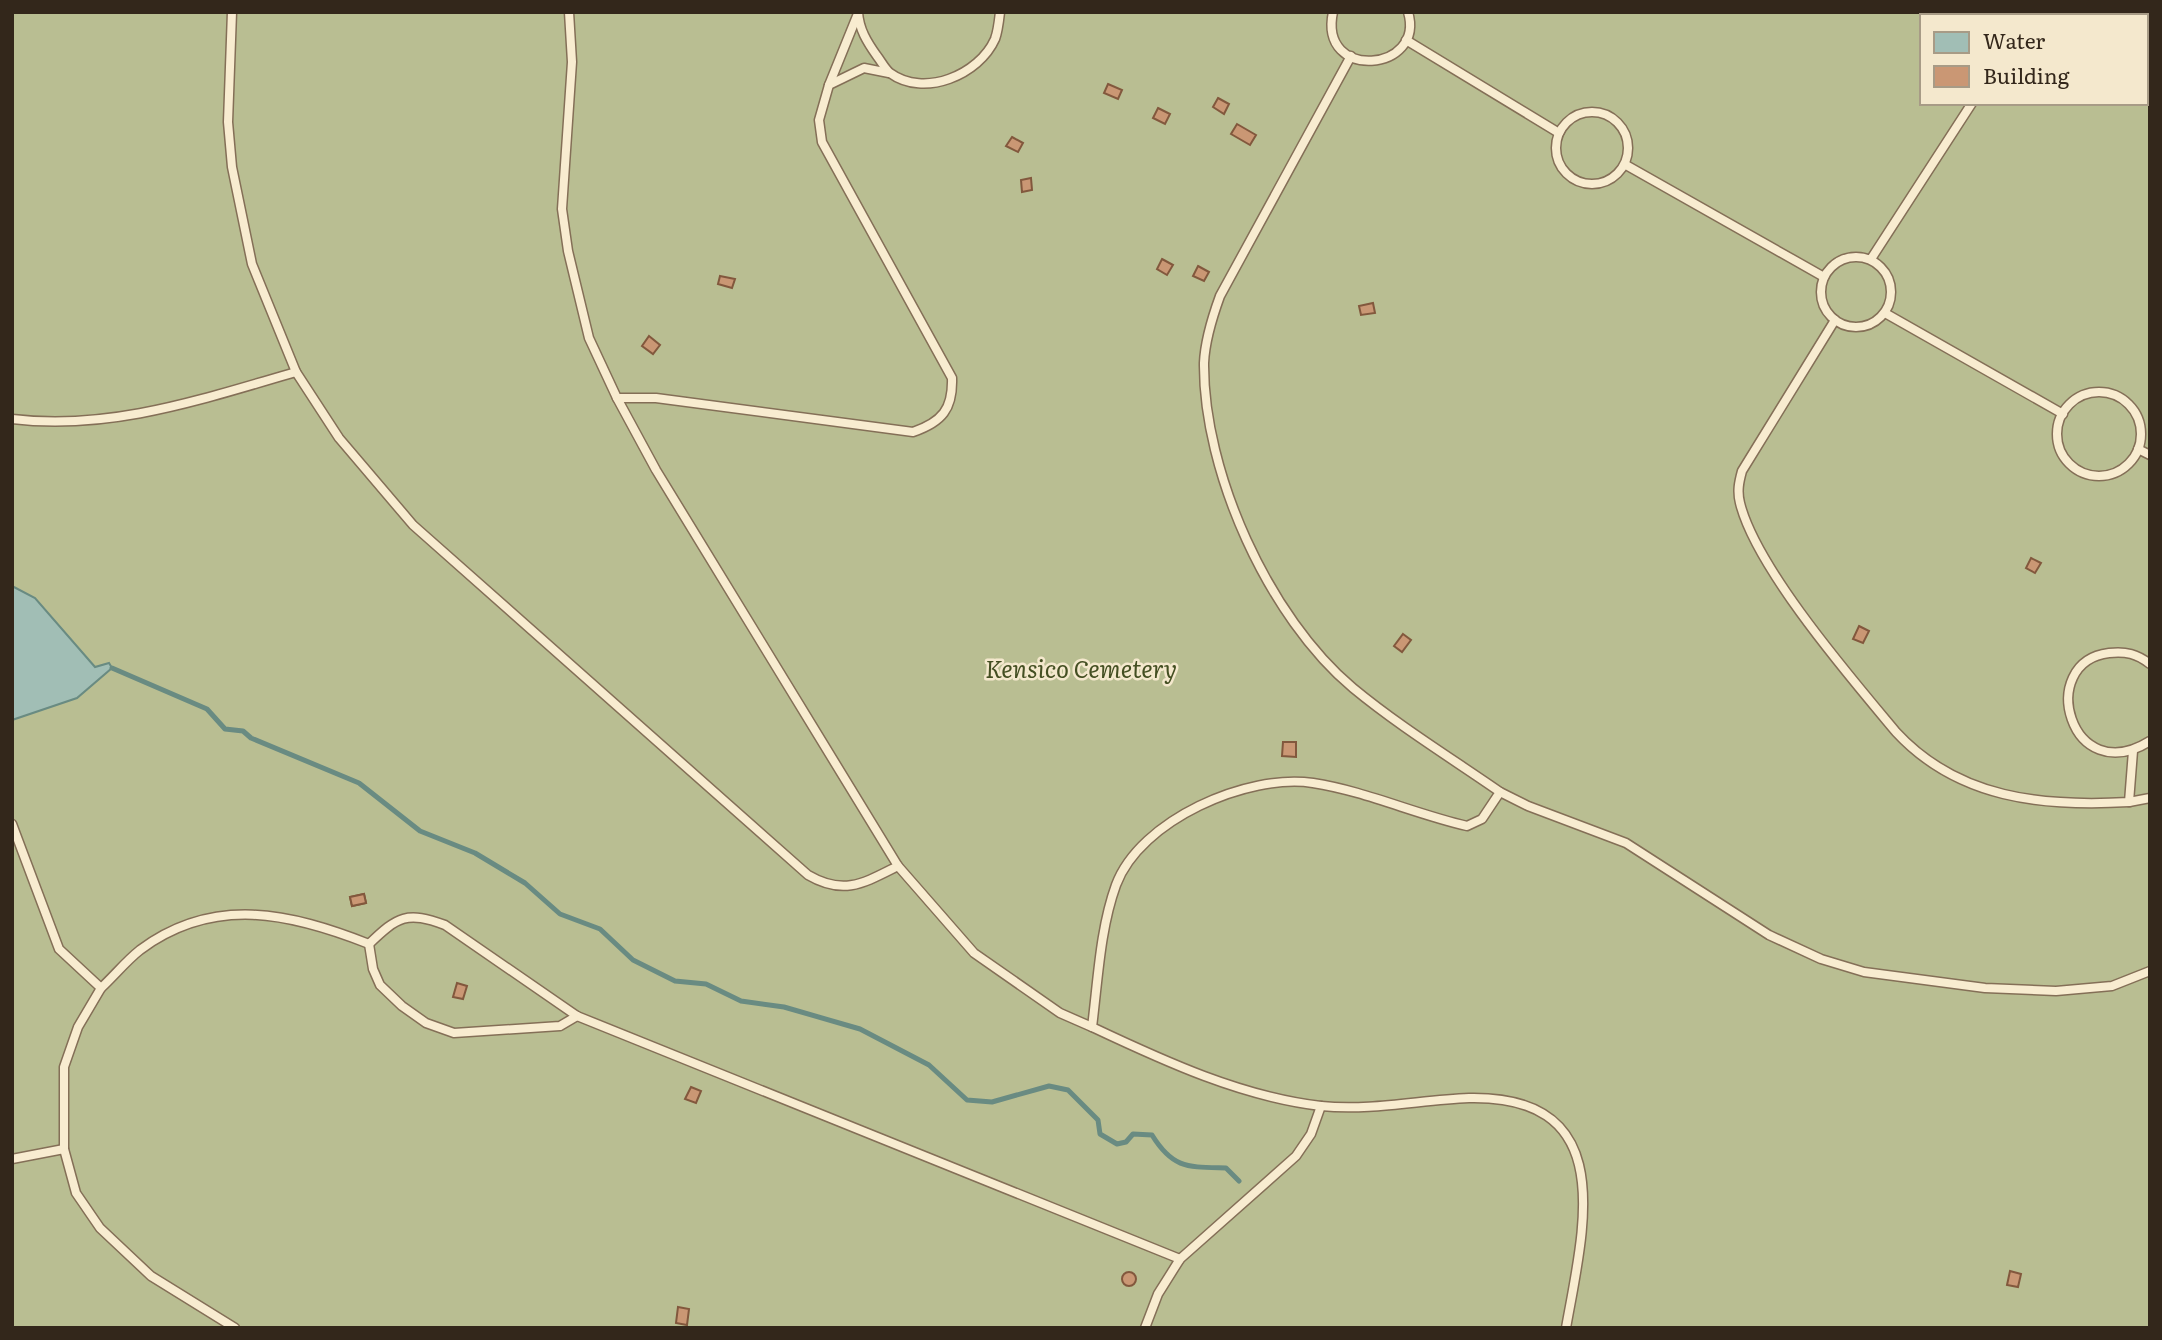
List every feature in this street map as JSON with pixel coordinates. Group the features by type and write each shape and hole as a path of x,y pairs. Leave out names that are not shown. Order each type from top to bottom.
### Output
{"lane":[{"path":"232,12 228,122 240,213 252,264 296,372 339,438 413,525 808,875 835,887 851,886 898,866"},
{"path":"829,85 864,68 889,73 909,81 934,83 959,76 980,60 995,39 1000,12"},
{"path":"1333,12 1331,29 1342,51 1351,57 1370,62 1383,60 1400,49 1406,40 1408,12"},
{"path":"570,13 572,62 562,209 568,251 589,338 617,398 656,470 898,866 974,953 1060,1013 1140,1050 1245,1089 1321,1106 1356,1108 1470,1098 1508,1100 1532,1105 1552,1116 1566,1133 1583,1188 1583,1220 1566,1328"},
{"path":"858,13 869,46 889,73"},
{"path":"617,398 656,398 913,432 939,420 949,409 952,378 822,142 820,120 829,85 858,13"},
{"path":"1406,40 1559,133"},
{"path":"1351,57 1220,296 1209,327 1204,361 1209,423 1241,527 1287,613 1315,650 1352,687 1500,792 1528,806 1626,843 1769,935 1821,959 1864,972 1985,988 2056,991 2112,986 2150,971"},
{"path":"1871,259 1971,105"},
{"path":"1587,112 1607,115 1625,132 1628,146 1626,165 1608,180 1584,183 1568,174 1560,164 1556,145 1559,133 1575,116 1587,112"},
{"path":"1626,165 1824,277"},
{"path":"1851,257 1871,259 1888,276 1892,289 1885,313 1872,324 1848,326 1835,320 1824,308 1821,296 1824,277 1839,261 1851,257"},
{"path":"1885,313 2063,414"},
{"path":"1835,320 1742,471 1738,486 1749,528 1786,589 1875,707 1915,753 1973,783 2025,801 2070,805 2129,802 2150,798"},
{"path":"12,419 93,422 142,414 296,372"},
{"path":"2093,392 2110,393 2124,400 2138,418 2141,433 2138,449 2131,462 2119,471 2104,476 2089,476 2077,471 2066,461 2058,448 2057,424 2079,396 2093,392"},
{"path":"2138,449 2150,456"},
{"path":"2150,664 2140,656 2122,651 2101,654 2085,663 2074,676 2067,692 2068,716 2080,737 2094,748 2116,753 2133,751 2150,741"},
{"path":"2129,802 2133,751"},
{"path":"1092,1027 1110,904 1117,882 1139,849 1203,804 1252,785 1290,780 1346,790 1467,826 1482,819 1500,792"},
{"path":"12,824 59,949 101,988"},
{"path":"235,1328 151,1276 100,1228 76,1194 64,1149 64,1067 78,1027 101,988 139,951 177,929 215,916 254,913 296,919 369,944"},
{"path":"369,944 396,919 421,916 446,925 577,1016 1180,1259"},
{"path":"369,944 373,969 380,985 402,1006 426,1023 454,1033 560,1026 577,1016"},
{"path":"1145,1328 1158,1294 1180,1259 1296,1156 1311,1134 1321,1106"},
{"path":"12,1159 64,1149"}],"green space":[{"name":"Kensico Cemetery","path":"12,12 2150,12 2150,1328 12,1328"}],"water":[{"path":"12,586 35,598 95,667 109,663 112,668 77,698 12,720"}],"building":[{"path":"1108,84 1122,90 1118,99 1104,93"},
{"path":"1218,98 1229,104 1224,114 1213,107"},
{"path":"1158,108 1170,114 1165,124 1153,118"},
{"path":"1237,124 1256,135 1250,145 1231,134"},
{"path":"1012,137 1023,143 1018,152 1006,146"},
{"path":"1031,178 1032,190 1022,192 1021,180"},
{"path":"1162,259 1173,265 1167,275 1157,269"},
{"path":"1198,266 1209,272 1204,281 1193,276"},
{"path":"720,276 735,279 732,288 718,284"},
{"path":"1373,303 1375,313 1361,315 1359,306"},
{"path":"649,336 660,345 653,354 642,346"},
{"path":"2031,558 2041,563 2035,573 2026,568"},
{"path":"1859,626 1869,631 1863,643 1853,639"},
{"path":"1403,634 1411,640 1402,652 1394,646"},
{"path":"1283,742 1296,742 1296,757 1282,756"},
{"path":"364,894 366,903 352,906 350,897"},
{"path":"364,894 366,903 352,906 350,897"},
{"path":"457,983 467,986 463,999 453,997"},
{"path":"691,1087 701,1091 696,1103 685,1099"},
{"path":"2010,1271 2021,1274 2018,1287 2007,1285"},
{"path":"1129,1272 1134,1274 1134,1284 1129,1286 1124,1284 1122,1279 1124,1274"},
{"path":"678,1307 689,1309 687,1325 676,1323"}],"waterway":[{"path":"112,668 207,709 225,729 243,731 251,738 359,783 420,831 475,853 525,883 560,914 600,929 633,960 675,981 706,984 741,1001 784,1007 860,1029 929,1065 967,1100 992,1102 1049,1086 1068,1090 1098,1120 1100,1134 1117,1144 1126,1142 1133,1134 1152,1135 1175,1160 1191,1166 1226,1168 1239,1181"}]}
